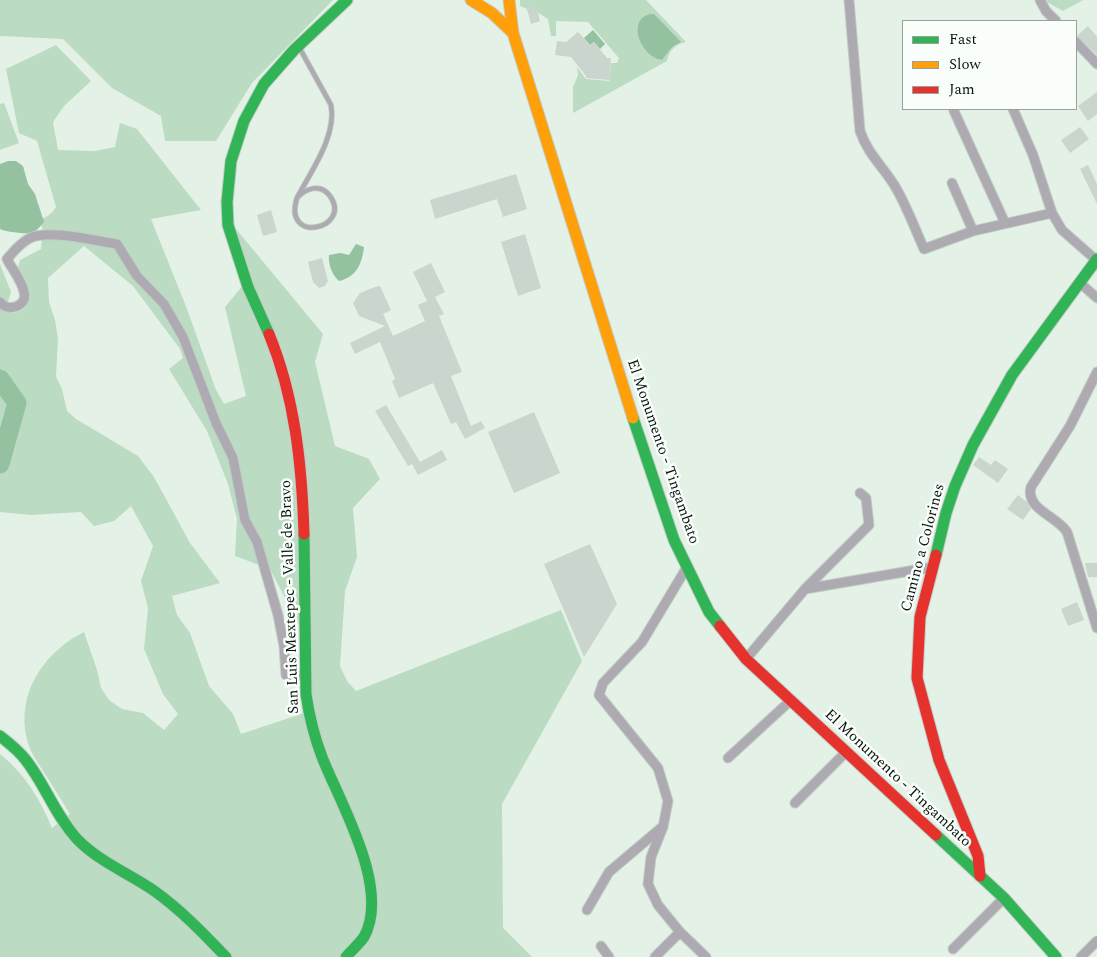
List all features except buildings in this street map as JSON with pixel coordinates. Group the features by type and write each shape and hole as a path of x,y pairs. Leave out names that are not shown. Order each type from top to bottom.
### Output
{"main road":[{"name":"San Luis Mextepec - Valle de Bravo","path":"346,957 355,950 367,928 373,904 369,872 358,841 321,757 310,720 306,694 306,531 300,468 292,415 276,352 249,289 228,224 227,193 232,158 239,132 250,107 272,75 347,0"},
{"path":"471,0 492,13 514,33"},
{"name":"El Monumento - Tingambato","path":"508,0 514,33 629,405 674,540 710,612 746,660 1004,898 1056,957"},
{"name":"Camino a Colorines","path":"980,876 978,856 939,760 918,678 920,617 939,540 955,486 983,425 1012,376 1097,259"},
{"path":"0,736 10,742 26,758 39,777 62,819 76,838 109,865 160,896 182,913 226,957"}],"street":[{"path":"849,0 860,132 864,144 871,155 895,186 924,249 973,231 1052,213"},
{"path":"1040,0 1046,11 1055,20"},
{"path":"1077,43 1097,64"},
{"path":"1013,110 1033,155 1052,213 1062,230 1097,259"},
{"path":"954,111 1005,223"},
{"path":"952,183 973,231"},
{"path":"0,302 2,306 9,308 18,306 23,301 24,291 7,259 17,247 32,237 52,235 117,244 136,276 164,304 183,337 216,422 233,458 245,520 256,542 278,615 284,646 286,675 306,675"},
{"path":"1080,283 1097,298"},
{"path":"1097,372 1070,426 1031,487 1030,495 1035,505 1059,522 1067,532 1097,628"},
{"path":"746,660 805,589 869,525 866,498 860,493"},
{"path":"687,567 642,642 603,683 599,695 658,768 668,801 663,827 651,857 648,884 658,904 680,932 706,957"},
{"path":"805,589 933,567"},
{"path":"728,758 790,701"},
{"path":"795,803 846,752"},
{"path":"588,910 608,872 663,827"},
{"path":"953,948 1004,898"},
{"path":"655,957 680,932"},
{"path":"1081,957 1097,941"},
{"path":"600,946 609,957"}],"lane":[{"path":"297,198 303,191 311,188 320,189 328,193 333,201 334,211 330,220 322,227 312,228 302,225 296,218 294,207 297,198 326,144 333,114 331,105 299,46"}],"shaded area":[{"path":"0,0 333,0 252,83 216,141 165,141 161,116 112,88 63,39 0,36"},
{"path":"520,0 646,0 686,42 674,48 669,54 667,61 573,113 573,87 578,75 577,67 586,79 609,81 611,63 617,63 619,58 588,22 556,21 556,36 551,36 548,19 537,12 536,7 527,9 520,6"},
{"path":"1047,0 1083,0 1063,11 1047,2"},
{"path":"650,14 654,14 681,42 672,47 662,60 648,52 639,38 639,23"},
{"path":"593,30 605,44 600,49 594,42 590,45 584,38"},
{"path":"56,45 91,81 64,106 53,122 58,150 95,151 115,147 120,123 137,129 201,210 151,219 187,309 216,390 224,404 246,396 225,307 249,278 231,223 323,334 315,362 335,446 369,459 380,479 353,508 357,557 345,591 340,666 347,681 356,691 561,610 582,661 502,804 503,928 532,957 0,957 0,754 17,770 31,788 52,828 70,814 31,751 26,733 25,715 27,698 43,666 68,641 84,632 101,688 109,700 122,709 143,713 164,730 178,714 163,694 144,649 148,608 141,581 153,546 131,506 114,521 94,526 81,512 31,515 0,512 0,264 11,292 8,302 8,313 20,311 27,304 30,296 18,268 20,260 41,249 43,229 37,218 43,218 56,207 37,141 19,133 6,69","holes":["84,246 133,286 180,349 183,358 169,369 207,431 228,484 237,519 235,556 270,569 308,642 307,712 241,734 233,714 209,686 190,633 177,615 172,596 220,583 190,543 154,477 138,456 76,419 67,411 62,389 56,377 58,339 55,320 49,302 48,278"]},
{"path":"4,103 19,143 0,150 0,104"},
{"path":"16,161 23,166 28,184 35,194 44,222 32,233 0,229 0,164"},
{"path":"356,244 364,247 360,264 354,273 339,281 331,269 329,255 340,253 349,255"}],"waterway":[{"path":"0,379 17,403 0,464"}],"traffic: fast":[{"path":"269,334 248,287 228,225 227,202 231,161 244,121 264,84 294,50 347,0"},
{"path":"936,555 946,513 955,486 973,445 1012,375 1097,259"},
{"path":"633,418 674,540 709,612 720,626"},
{"path":"304,534 306,694 314,733 322,757 360,846 371,895 371,917 364,937 346,957"},
{"path":"0,736 25,759 62,820 85,847 163,897 226,957"},
{"path":"936,835 1004,898 1056,957"}],"traffic: slow":[{"path":"471,0 492,13 513,33"},
{"path":"509,0 513,33 633,418"}],"traffic: jam":[{"path":"269,334 285,382 296,432 304,534"},
{"path":"936,555 920,617 917,678 939,760 978,856 980,876"},
{"path":"720,626 746,659 936,835"}]}
